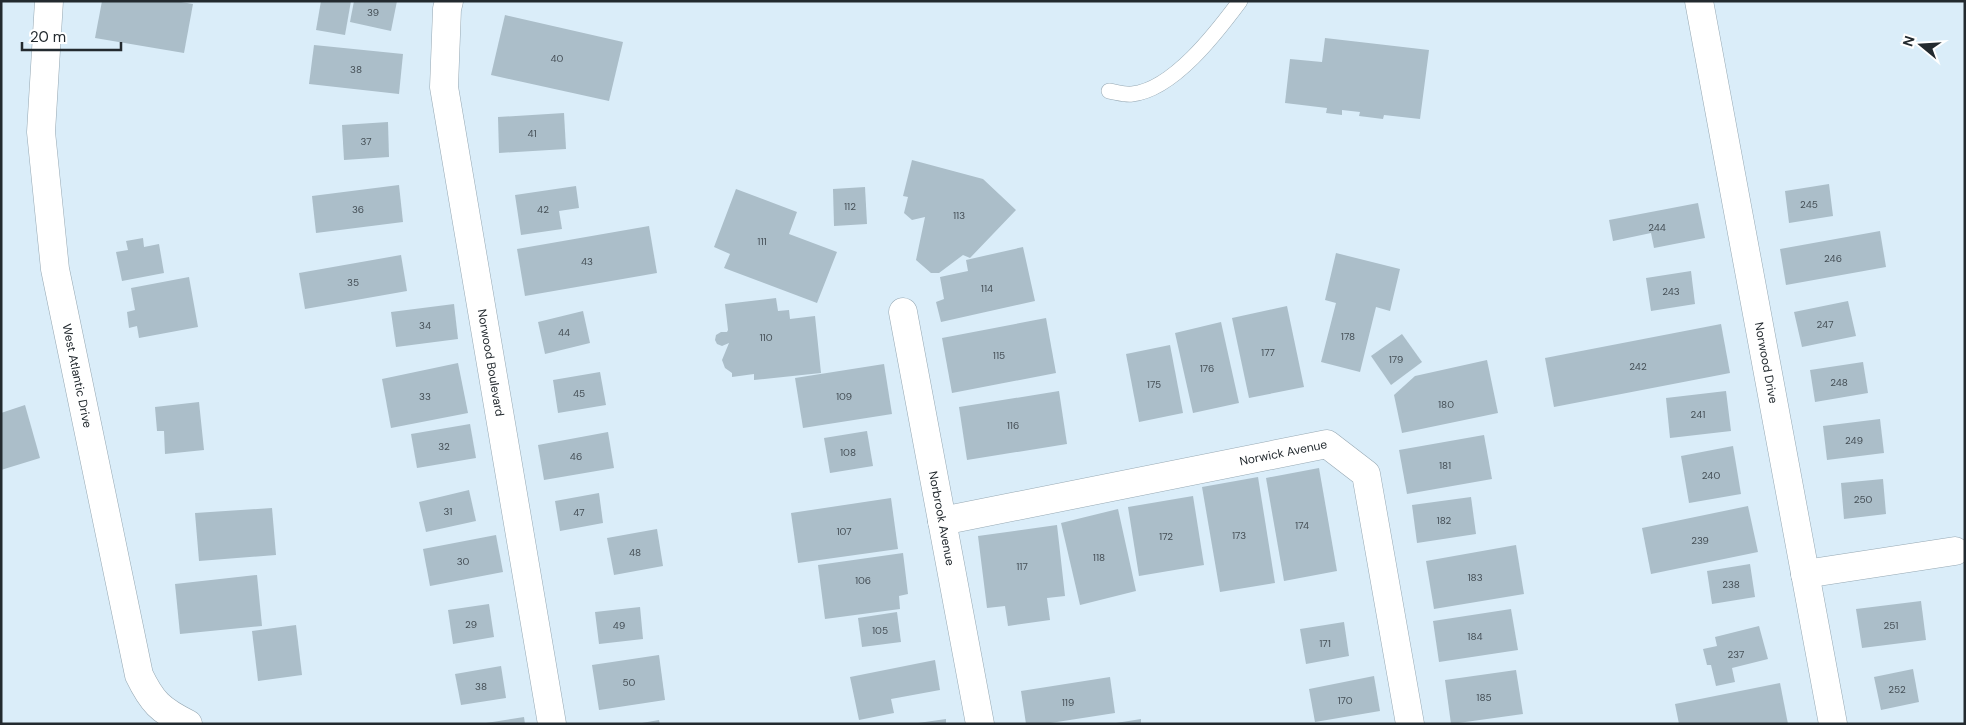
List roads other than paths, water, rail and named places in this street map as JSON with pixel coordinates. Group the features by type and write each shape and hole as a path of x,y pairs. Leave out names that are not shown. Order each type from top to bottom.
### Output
{"street":[{"name":"West Atlantic Drive","path":"49,1 41,132 54,269 139,675 150,696 167,713 188,724"},
{"name":"Norwood Boulevard","path":"450,1 447,9 444,88 552,724"},
{"name":"Norwood Drive","path":"1699,1 1833,724"},
{"name":"Norbrook Avenue","path":"902,312 980,724"},
{"name":"Norwick Avenue","path":"942,521 1327,444 1366,474 1410,724"},
{"path":"1805,574 1955,551"}],"lane":[{"path":"1109,92 1131,94 1151,89 1178,70 1211,39 1240,1"}]}
